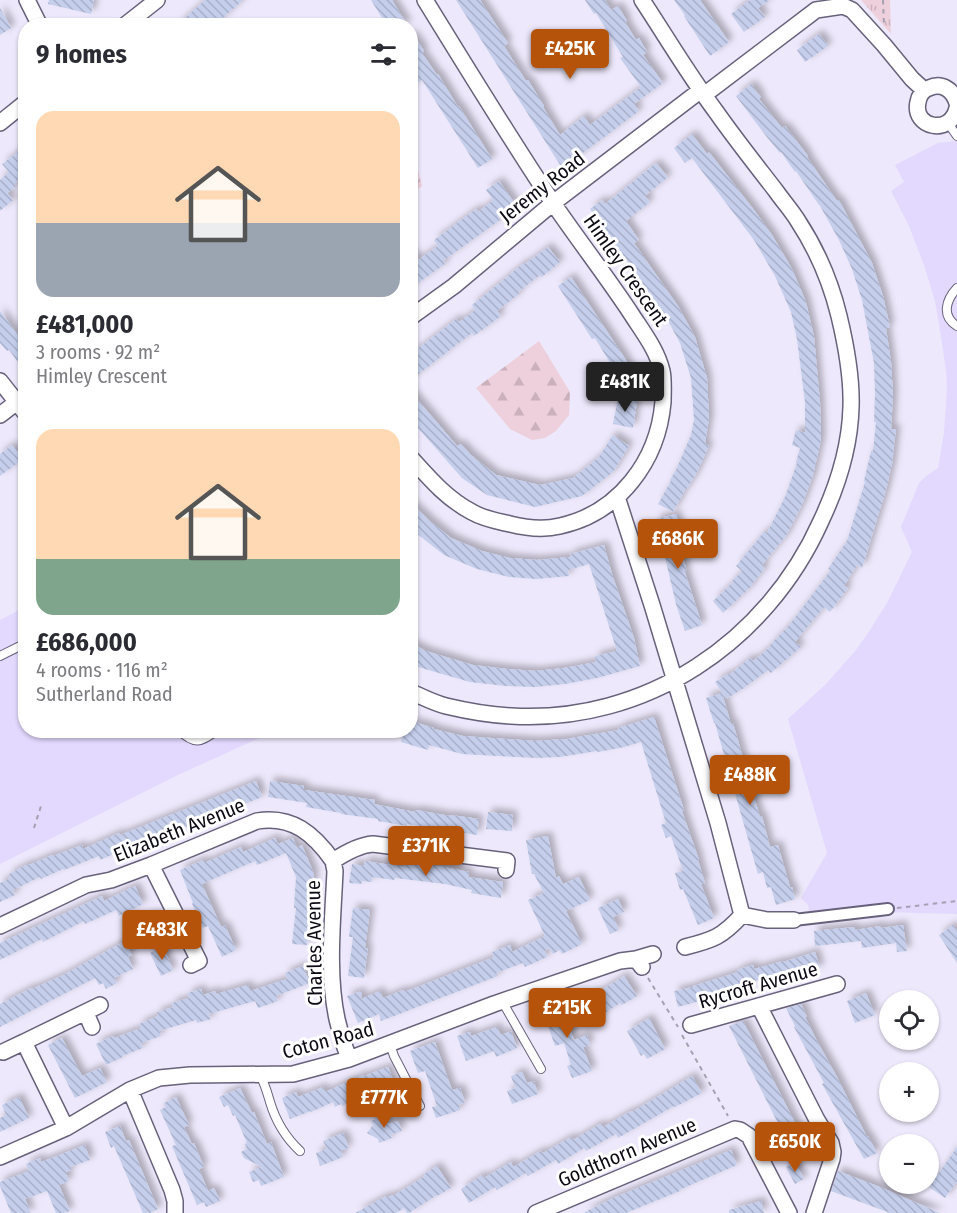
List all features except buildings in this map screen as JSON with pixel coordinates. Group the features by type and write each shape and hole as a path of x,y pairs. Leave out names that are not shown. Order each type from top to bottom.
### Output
{"street":[{"path":"27,0 36,18"},
{"path":"134,18 157,0"},
{"name":"Himley Crescent","path":"418,465 441,490 470,512 521,526 551,528 572,524 604,507 617,497 645,464 662,415 663,396 662,371 652,345 553,203 425,0"},
{"path":"418,695 444,705 486,713 543,716 580,712 617,703 675,680 718,653 752,623 797,567 808,549 834,490 846,453 851,404 846,346 829,282 820,260 798,221 702,93 642,0"},
{"name":"Jeremy Road","path":"418,312 454,286 553,203 816,10 843,6 852,10 924,90"},
{"path":"957,103 951,91 938,86 924,90 917,106 918,114 924,122 931,126 948,123 954,118 957,108"},
{"path":"0,123 18,108"},
{"path":"0,381 18,404"},
{"path":"0,415 18,409"},
{"path":"617,497 718,823 742,915"},
{"name":"Elizabeth Avenue","path":"0,926 86,885 111,880 151,865 257,820 290,823 299,827 315,838 333,861"},
{"path":"333,861 346,852 367,844 507,861"},
{"name":"Charles Avenue","path":"333,861 335,871 333,988 336,1017 349,1059"},
{"path":"151,865 199,961"},
{"path":"742,915 767,920 794,920 888,909"},
{"path":"685,947 710,941 722,934 742,915"},
{"name":"Coton Road","path":"0,1157 66,1128 130,1090 159,1078 293,1074 349,1059 502,1001 620,961 639,963 653,954"},
{"name":"Rycroft Avenue","path":"691,1026 837,984"},
{"path":"3,1052 24,1042 89,1020 100,1005"},
{"path":"759,1006 831,1143 832,1159 814,1213"},
{"path":"24,1042 66,1128"},
{"path":"130,1090 172,1190 175,1213"},
{"path":"735,1129 749,1136 789,1213"},
{"name":"Goldthorn Avenue","path":"536,1213 735,1129"}],"lane":[{"path":"948,123 957,136"},
{"path":"957,288 949,297 947,312 950,321 957,326"},
{"path":"0,656 18,647"},
{"path":"188,738 196,741 207,738"},
{"path":"502,1001 541,1069"},
{"path":"390,1044 420,1106"},
{"path":"259,1074 265,1084 279,1126 300,1151"}],"path":[{"path":"34,828 41,806"},
{"path":"639,963 735,1129"}],"shaded area":[{"path":"957,141 957,914 884,912 810,917 808,905 801,898 827,853 788,719 826,684 856,650 887,603 912,552 901,527 919,483 938,468 944,433 947,388 941,336 935,301 924,265 909,226 891,191 904,182 895,165 938,143"},
{"path":"18,611 18,738 260,738 180,774 0,864 0,620"}],"green space":[{"path":"861,0 890,0 891,34"},
{"path":"418,171 422,186 418,189"},
{"path":"539,341 570,392 569,415 556,431 545,438 532,440 510,429 476,388"}]}
